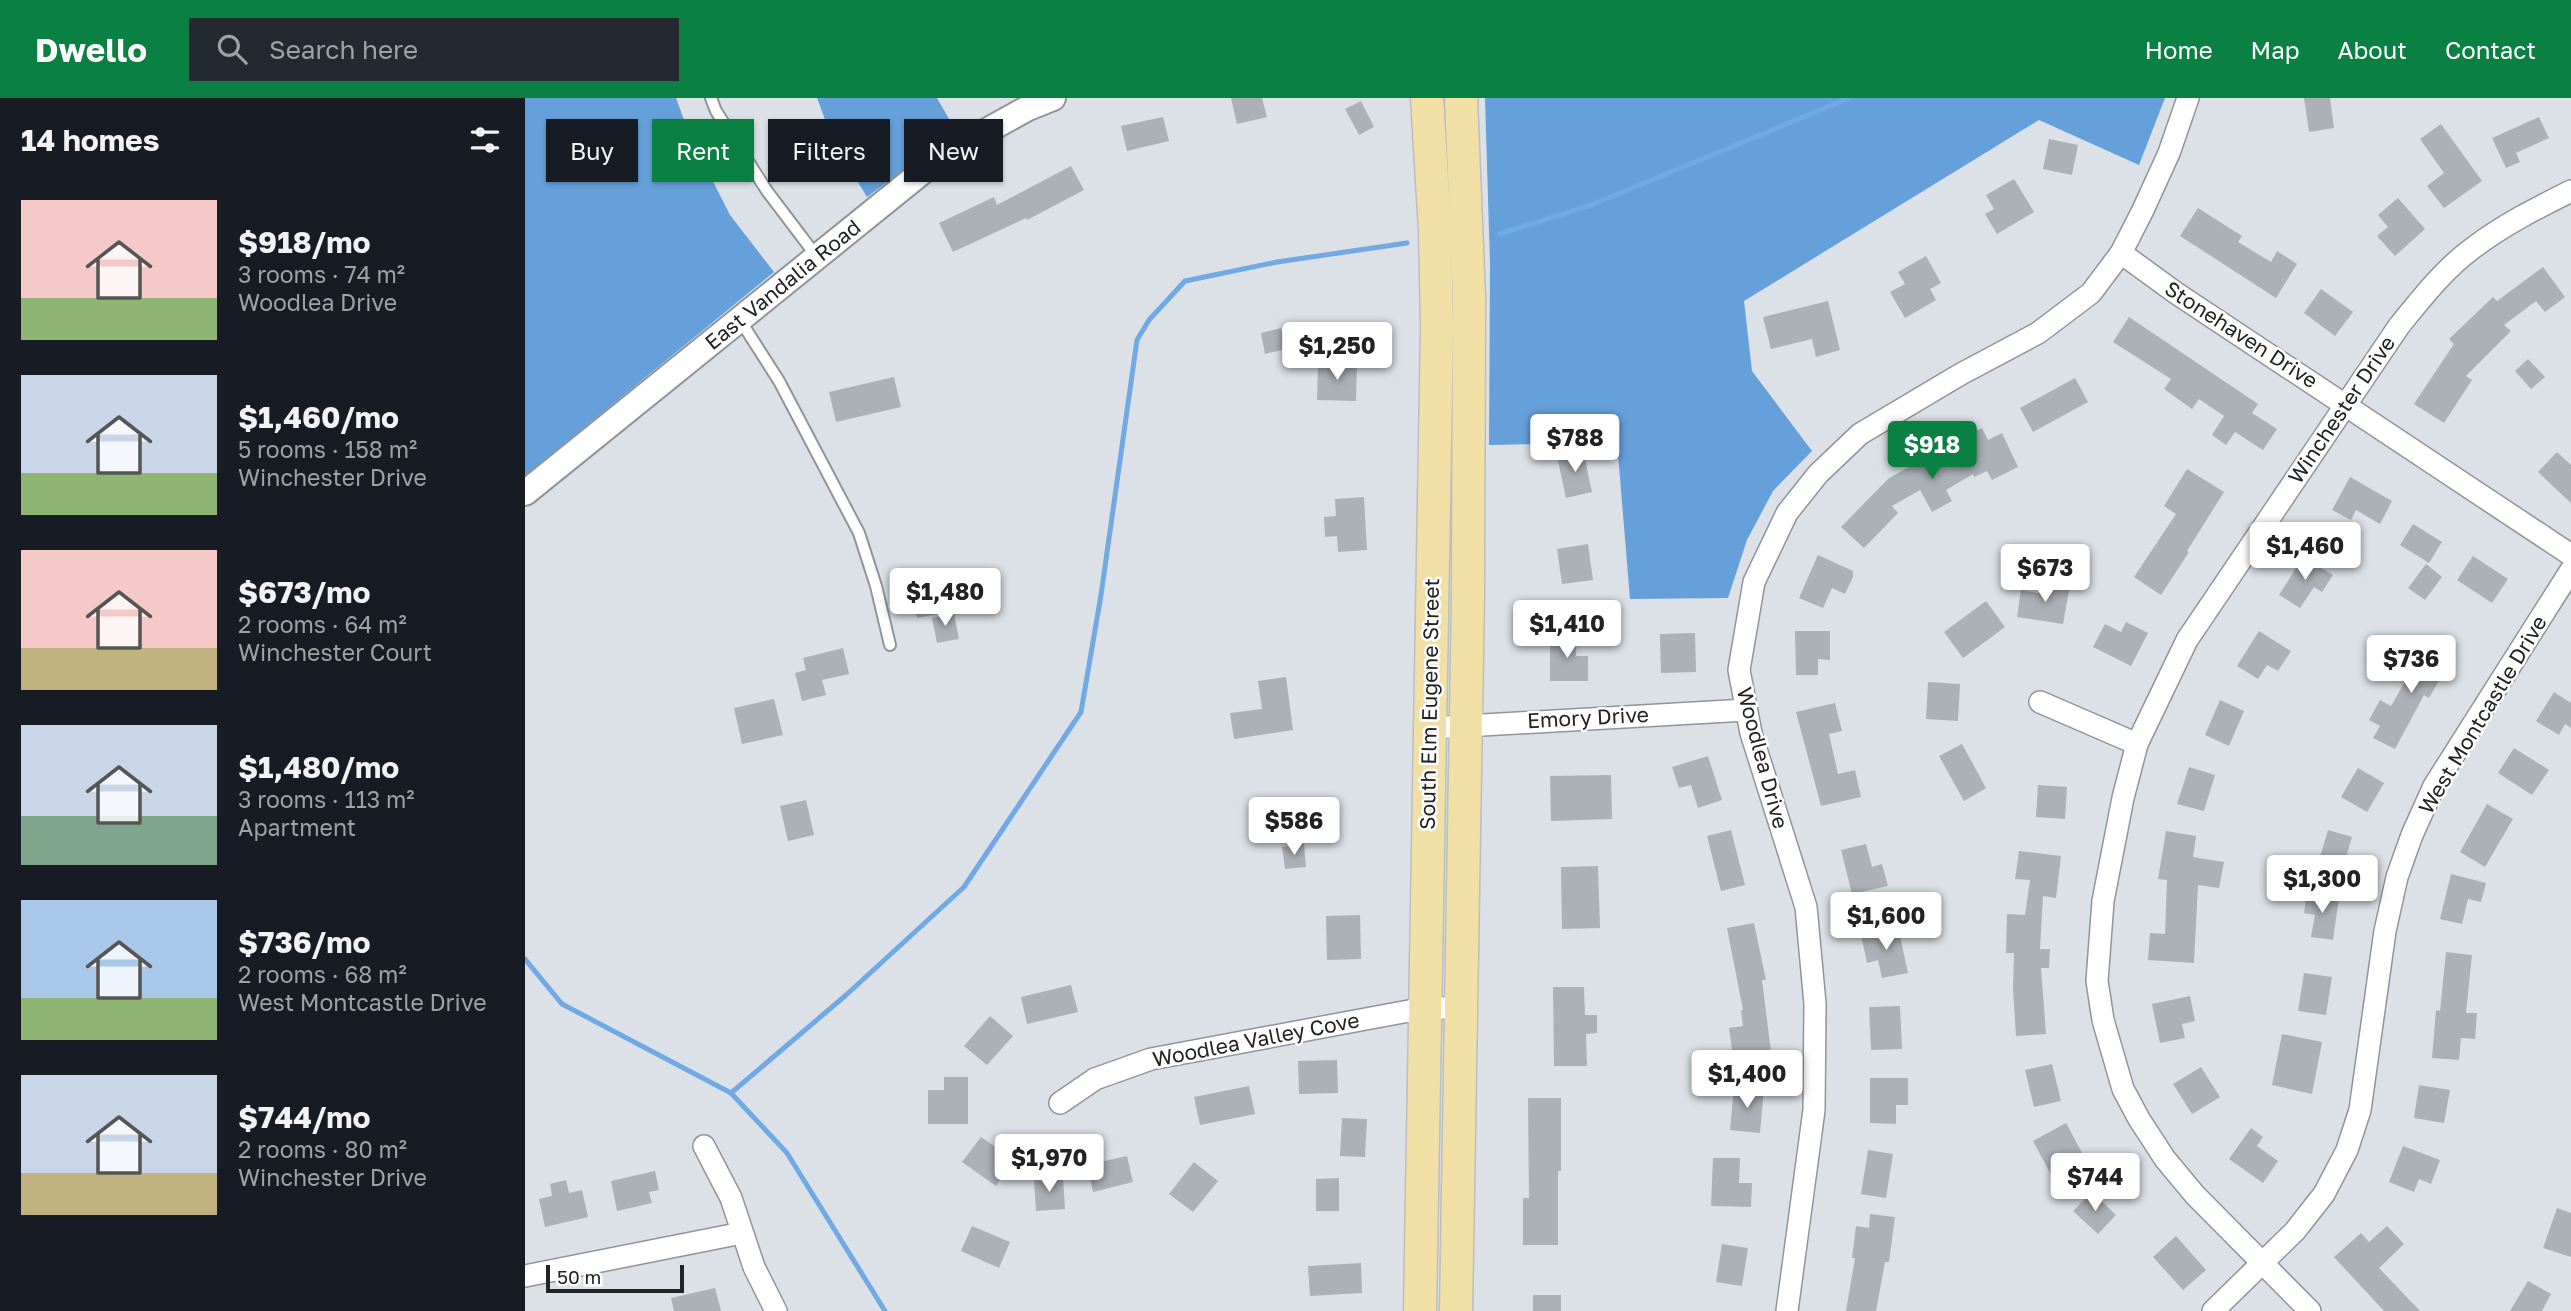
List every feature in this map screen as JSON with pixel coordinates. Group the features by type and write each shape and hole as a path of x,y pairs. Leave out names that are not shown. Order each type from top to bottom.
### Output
{"main road":[{"name":"South Elm Eugene Street","path":"1420,1311 1437,327 1435,230 1427,98"},
{"name":"South Elm Eugene Street","path":"1456,1311 1466,725 1469,298 1461,98"}],"street":[{"name":"East Vandalia Road","path":"525,493 943,155 1028,108 1053,98"},
{"name":"Woodlea Drive","path":"1787,1311 1814,1110 1815,1004 1806,907 1746,710 1739,670 1754,582 1787,513 1818,474 1860,435 1961,374 2038,333 2091,293 2121,253 2169,153 2188,98"},
{"name":"Winchester Drive","path":"2311,1311 2195,1195 2165,1159 2123,1089 2103,1020 2097,981 2103,901 2118,821 2137,744 2187,639 2399,326 2431,286 2471,249 2517,218 2571,191"},
{"name":"Stonehaven Drive","path":"2121,253 2176,293 2571,555"},
{"name":"West Montcastle Drive","path":"2213,1311 2295,1231 2324,1194 2347,1150 2360,1110 2385,931 2397,877 2411,835 2434,786 2571,570"},
{"path":"2040,702 2137,744"},
{"name":"Emory Drive","path":"1431,728 1746,710"},
{"name":"Woodlea Valley Cove","path":"1061,1103 1095,1079 1151,1059 1425,1007 1461,1008"},
{"path":"704,1146 731,1198 754,1268 776,1311"},
{"path":"525,1276 742,1233"}],"lane":[{"path":"711,98 716,111 767,191 817,257"},
{"path":"740,320 779,381 859,533 876,586 890,645"}],"shaded area":[{"path":"525,98 676,98 684,119 652,119 652,182 713,182 730,215 774,272 525,476"},
{"path":"817,98 937,98 949,119 904,119 904,170 890,180 890,119 825,119"},
{"path":"1485,98 2165,98 2139,165 2039,120 1744,301 1752,371 1812,451 1773,491 1747,540 1728,598 1630,599 1617,442 1489,445 1490,264"},
{"path":"858,182 887,182 867,197"}],"building":[{"path":"1231,98 1262,98 1267,117 1237,124"},
{"path":"2304,98 2330,98 2334,128 2309,132"},
{"path":"1361,101 1374,127 1359,135 1345,109"},
{"path":"1163,117 1169,141 1127,151 1121,126"},
{"path":"2539,117 2549,138 2516,153 2520,162 2506,168 2492,138"},
{"path":"2441,124 2482,181 2444,208 2427,186 2444,173 2420,139"},
{"path":"2049,139 2078,145 2072,175 2043,169"},
{"path":"1071,166 1084,190 1027,220 1026,218 953,252 939,223 994,197 997,205"},
{"path":"2014,179 2034,212 1997,234 1985,214 1994,209 1986,195"},
{"path":"2398,198 2425,229 2395,256 2377,236 2388,227 2378,215"},
{"path":"2198,208 2242,236 2238,242 2271,262 2277,251 2297,264 2276,298 2180,236"},
{"path":"1926,256 1941,283 1930,289 1936,300 1905,318 1890,292 1905,284 1898,272"},
{"path":"2543,267 2565,297 2545,312 2536,301 2504,325 2511,331 2466,376 2472,380 2444,423 2414,404 2454,344 2449,339 2493,297 2497,301"},
{"path":"2321,289 2353,312 2335,336 2304,313"},
{"path":"1828,301 1840,350 1816,357 1812,339 1771,349 1763,317"},
{"path":"2129,317 2258,404 2252,413 2277,429 2263,450 2235,432 2226,445 2212,435 2224,416 2199,399 2192,409 2164,389 2171,379 2113,342"},
{"path":"1281,328 1286,349 1265,354 1261,333"},
{"path":"2528,359 2545,377 2531,389 2515,371"},
{"path":"1318,362 1357,363 1356,401 1317,400"},
{"path":"894,377 901,407 836,422 829,392"},
{"path":"2075,378 2088,402 2033,432 2020,408"},
{"path":"1982,428 1988,440 2002,433 2018,467 1992,480 1987,471 1974,477 1973,474 1946,490 1952,501 1932,512 1920,490 1892,506 1898,513 1864,548 1841,527 1889,478"},
{"path":"1583,450 1592,492 1566,498 1557,456"},
{"path":"2557,452 2571,465 2571,503 2538,472"},
{"path":"2187,469 2224,492 2161,595 2134,577 2176,514 2164,506"},
{"path":"2350,477 2392,501 2380,524 2356,510 2351,520 2332,510"},
{"path":"1364,497 1367,550 1338,552 1337,536 1325,537 1324,517 1336,516 1335,499"},
{"path":"2413,524 2442,542 2429,563 2400,545"},
{"path":"1588,544 1593,580 1562,584 1557,549"},
{"path":"1818,555 1853,571 1845,594 1832,588 1823,608 1799,598"},
{"path":"2473,556 2508,579 2492,603 2457,580"},
{"path":"2303,557 2333,575 2322,592 2314,587 2300,608 2279,595"},
{"path":"2426,564 2442,577 2425,600 2408,588"},
{"path":"937,575 944,613 917,618 909,580"},
{"path":"2046,581 2070,585 2063,624 2017,617 2021,590 2044,594"},
{"path":"1986,601 2005,627 1963,658 1944,632"},
{"path":"954,614 959,639 937,643 932,618"},
{"path":"2126,622 2148,633 2131,666 2093,647 2105,624 2121,632"},
{"path":"1795,631 1830,631 1830,660 1818,659 1818,675 1796,675"},
{"path":"2259,631 2291,651 2278,671 2267,665 2258,679 2237,666"},
{"path":"1695,633 1696,672 1661,673 1660,634"},
{"path":"1550,635 1576,635 1576,656 1588,656 1588,681 1550,681"},
{"path":"2429,640 2454,654 2429,698 2424,695 2395,749 2373,738 2380,726 2369,720 2380,700 2391,706"},
{"path":"843,648 849,674 822,680 826,695 802,701 795,673 806,670 803,658"},
{"path":"1286,677 1293,730 1234,739 1230,713 1262,709 1258,681"},
{"path":"1928,682 1960,684 1958,721 1926,719"},
{"path":"2554,692 2571,703 2571,728 2565,724 2559,735 2536,721"},
{"path":"774,699 783,735 742,744 734,708"},
{"path":"2220,700 2244,711 2229,746 2205,735"},
{"path":"1835,703 1842,731 1829,734 1838,774 1855,770 1861,797 1821,806 1796,712"},
{"path":"1962,744 1986,788 1964,801 1939,756"},
{"path":"2514,748 2549,770 2532,795 2498,773"},
{"path":"1708,756 1722,800 1698,808 1691,785 1679,788 1672,767"},
{"path":"2189,767 2215,775 2204,811 2177,804"},
{"path":"2358,768 2384,783 2367,812 2341,797"},
{"path":"1611,775 1612,819 1551,821 1550,776"},
{"path":"2038,785 2067,787 2065,819 2036,817"},
{"path":"806,800 814,835 788,841 780,806"},
{"path":"2487,804 2513,819 2485,867 2460,852"},
{"path":"1731,830 1745,885 1721,891 1707,836"},
{"path":"2328,830 2352,837 2341,874 2317,867"},
{"path":"2166,831 2196,836 2193,857 2224,862 2219,888 2198,885 2194,963 2148,960 2150,933 2165,934 2167,880 2158,879"},
{"path":"1304,844 1306,867 1285,869 1282,847"},
{"path":"1866,844 1872,867 1882,864 1888,886 1852,894 1841,850"},
{"path":"2019,851 2061,856 2056,898 2043,896 2040,949 2050,949 2049,968 2041,968 2046,1034 2016,1036 2014,953 2006,953 2007,914 2025,915 2030,880 2015,879"},
{"path":"1598,866 1600,928 1562,929 1561,867"},
{"path":"2451,874 2486,883 2481,902 2468,899 2462,924 2440,919"},
{"path":"2307,893 2339,898 2333,940 2311,937 2315,915 2304,913"},
{"path":"1360,915 1361,959 1327,960 1326,916"},
{"path":"1754,923 1766,980 1762,980 1771,1052 1733,1057 1729,1028 1743,1026 1743,1010 1727,928"},
{"path":"1898,927 1908,973 1882,978 1878,960 1867,963 1861,935"},
{"path":"2446,952 2472,955 2466,1013 2477,1013 2475,1039 2461,1038 2459,1060 2432,1058 2436,1010 2440,1011"},
{"path":"2304,973 2332,977 2326,1015 2298,1011"},
{"path":"1071,985 1078,1012 1027,1024 1021,997"},
{"path":"1553,987 1584,987 1585,1015 1597,1015 1597,1033 1586,1034 1587,1066 1554,1066"},
{"path":"2190,996 2195,1021 2182,1024 2185,1038 2160,1043 2152,1004"},
{"path":"1900,1006 1902,1049 1871,1050 1869,1007"},
{"path":"990,1016 1013,1036 987,1065 964,1046"},
{"path":"2282,1034 2322,1042 2312,1094 2272,1085"},
{"path":"1337,1060 1338,1093 1299,1094 1298,1061"},
{"path":"2052,1064 2061,1101 2034,1107 2025,1070"},
{"path":"2201,1067 2220,1097 2192,1114 2173,1084"},
{"path":"944,1077 968,1077 968,1124 928,1124 928,1090 944,1090"},
{"path":"1870,1078 1908,1078 1908,1105 1896,1105 1896,1124 1870,1123"},
{"path":"2419,1085 2450,1090 2444,1123 2414,1118"},
{"path":"1249,1086 1255,1114 1200,1125 1194,1097"},
{"path":"1734,1087 1764,1089 1760,1133 1730,1130"},
{"path":"1528,1098 1561,1098 1558,1245 1523,1245 1523,1198 1529,1198"},
{"path":"1342,1118 1367,1119 1365,1157 1340,1156"},
{"path":"2066,1123 2088,1164 2055,1182 2033,1141"},
{"path":"2251,1128 2263,1137 2257,1146 2278,1161 2263,1183 2229,1159"},
{"path":"981,1137 1014,1160 996,1186 962,1162"},
{"path":"2403,1146 2440,1160 2431,1184 2419,1179 2414,1192 2389,1182"},
{"path":"1868,1150 1893,1154 1886,1198 1861,1194"},
{"path":"1127,1156 1133,1182 1093,1192 1087,1165"},
{"path":"1713,1158 1740,1158 1739,1183 1752,1183 1751,1207 1711,1206"},
{"path":"1194,1162 1218,1181 1193,1212 1169,1194"},
{"path":"655,1171 659,1190 649,1192 652,1203 617,1211 611,1181"},
{"path":"1063,1178 1065,1209 1036,1211 1034,1180"},
{"path":"1339,1178 1339,1211 1316,1211 1316,1179"},
{"path":"566,1180 569,1193 582,1190 588,1217 545,1227 539,1199 552,1196 550,1184"},
{"path":"2092,1192 2116,1215 2098,1234 2073,1211"},
{"path":"2557,1208 2571,1213 2571,1257 2543,1248"},
{"path":"1870,1214 1895,1217 1889,1262 1885,1262 1876,1311 1846,1311 1855,1258 1852,1258 1856,1226 1869,1228"},
{"path":"972,1226 1010,1242 999,1268 961,1251"},
{"path":"2387,1226 2404,1244 2379,1268 2420,1311 2384,1311 2334,1257 2361,1233 2369,1242"},
{"path":"2176,1236 2206,1270 2183,1290 2153,1257"},
{"path":"1722,1244 1748,1248 1742,1286 1716,1282"},
{"path":"1361,1263 1362,1293 1310,1296 1308,1266"},
{"path":"2528,1281 2551,1294 2542,1311 2510,1311"},
{"path":"715,1288 721,1311 674,1311 671,1298"},
{"path":"1533,1295 1561,1295 1561,1311 1533,1311"}],"waterway":[{"path":"1500,234 1594,204 1849,98"},
{"path":"731,1093 845,996 964,887 1081,712 1101,595 1137,340 1149,320 1185,281 1277,262 1407,243"},
{"path":"525,959 562,1004 731,1093 787,1153 885,1311"}]}
